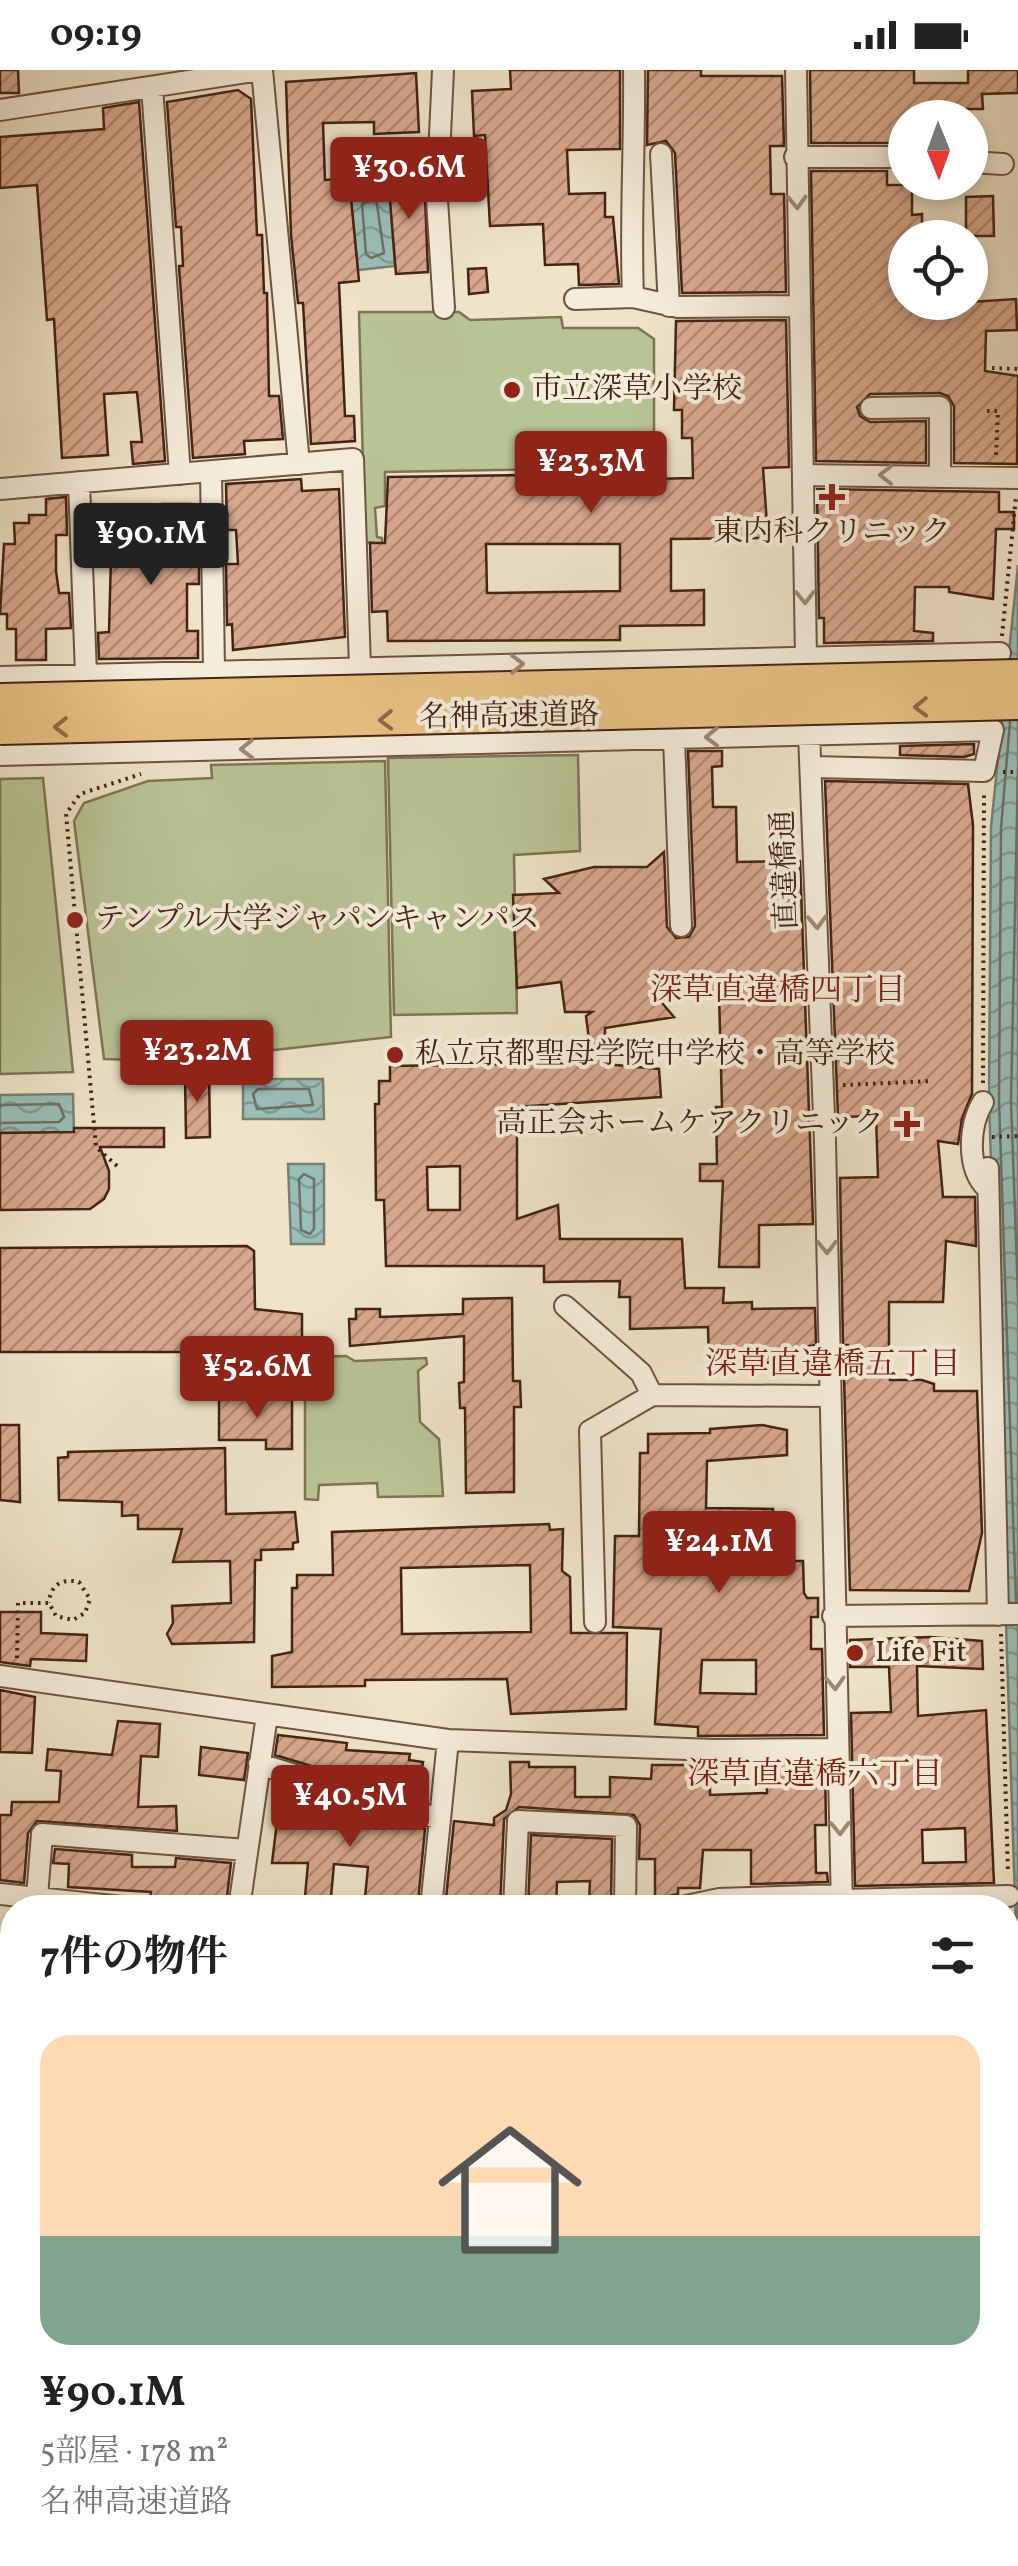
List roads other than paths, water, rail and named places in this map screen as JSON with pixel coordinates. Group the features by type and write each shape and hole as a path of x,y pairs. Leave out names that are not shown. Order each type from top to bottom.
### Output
{"highway":[{"name":"名神高速道路","path":"0,699 1009,664"},
{"name":"名神高速道路","path":"0,729 1018,704"}],"street":[{"path":"0,110 152,87 196,75 261,70 299,464"},
{"path":"443,70 437,200 444,308"},
{"path":"633,297 630,204 636,147 634,70"},
{"name":"直違橋通","path":"796,70 806,658 823,1086 841,1895"},
{"path":"152,87 180,474"},
{"path":"636,147 662,150 669,306"},
{"path":"795,157 888,158"},
{"path":"988,163 1003,164"},
{"path":"575,299 633,297 669,306 800,306"},
{"path":"871,408 940,407 940,475"},
{"path":"0,488 353,459 360,667"},
{"path":"211,472 214,671"},
{"path":"802,474 940,475 1018,481"},
{"path":"79,482 86,674"},
{"path":"0,676 806,658 1009,664"},
{"path":"0,756 993,730 984,772 812,767"},
{"path":"674,738 680,926"},
{"path":"983,1102 976,1114 972,1150 980,1182 989,1190"},
{"path":"833,1616 1006,1614 988,1168"},
{"path":"565,1306 640,1373 652,1396"},
{"path":"595,1622 590,1431 652,1396 830,1396"},
{"path":"9,1677 448,1740 713,1750 838,1749"},
{"path":"241,1895 267,1715"},
{"path":"432,1895 448,1740"},
{"path":"259,1764 440,1819"},
{"path":"515,1895 518,1822 626,1826 625,1895"},
{"path":"37,1895 42,1834 246,1850"}],"water":[{"path":"389,187 395,266 358,270 350,191"},
{"path":"1018,565 1018,1895 1015,1895 989,1101 991,827"},
{"path":"243,1079 323,1079 324,1119 243,1119"},
{"path":"73,1094 74,1132 0,1133 0,1095"},
{"path":"288,1164 324,1164 324,1244 291,1244"}],"place":[{"name":"市立深草小学校","path":"512,390"},
{"name":"東内科クリニック","path":"832,497"},
{"name":"テンプル大学ジャパンキャンパス","path":"75,920"},
{"name":"私立京都聖母学院中学校・高等学校","path":"395,1055"},
{"name":"高正会ホームケアクリニック","path":"907,1124"},
{"name":"Life Fit","path":"855,1653"}],"district":[{"name":"深草直違橋四丁目","path":"778,992"},
{"name":"深草直違橋五丁目","path":"833,1366"},
{"name":"深草直違橋六丁目","path":"815,1776"}]}
